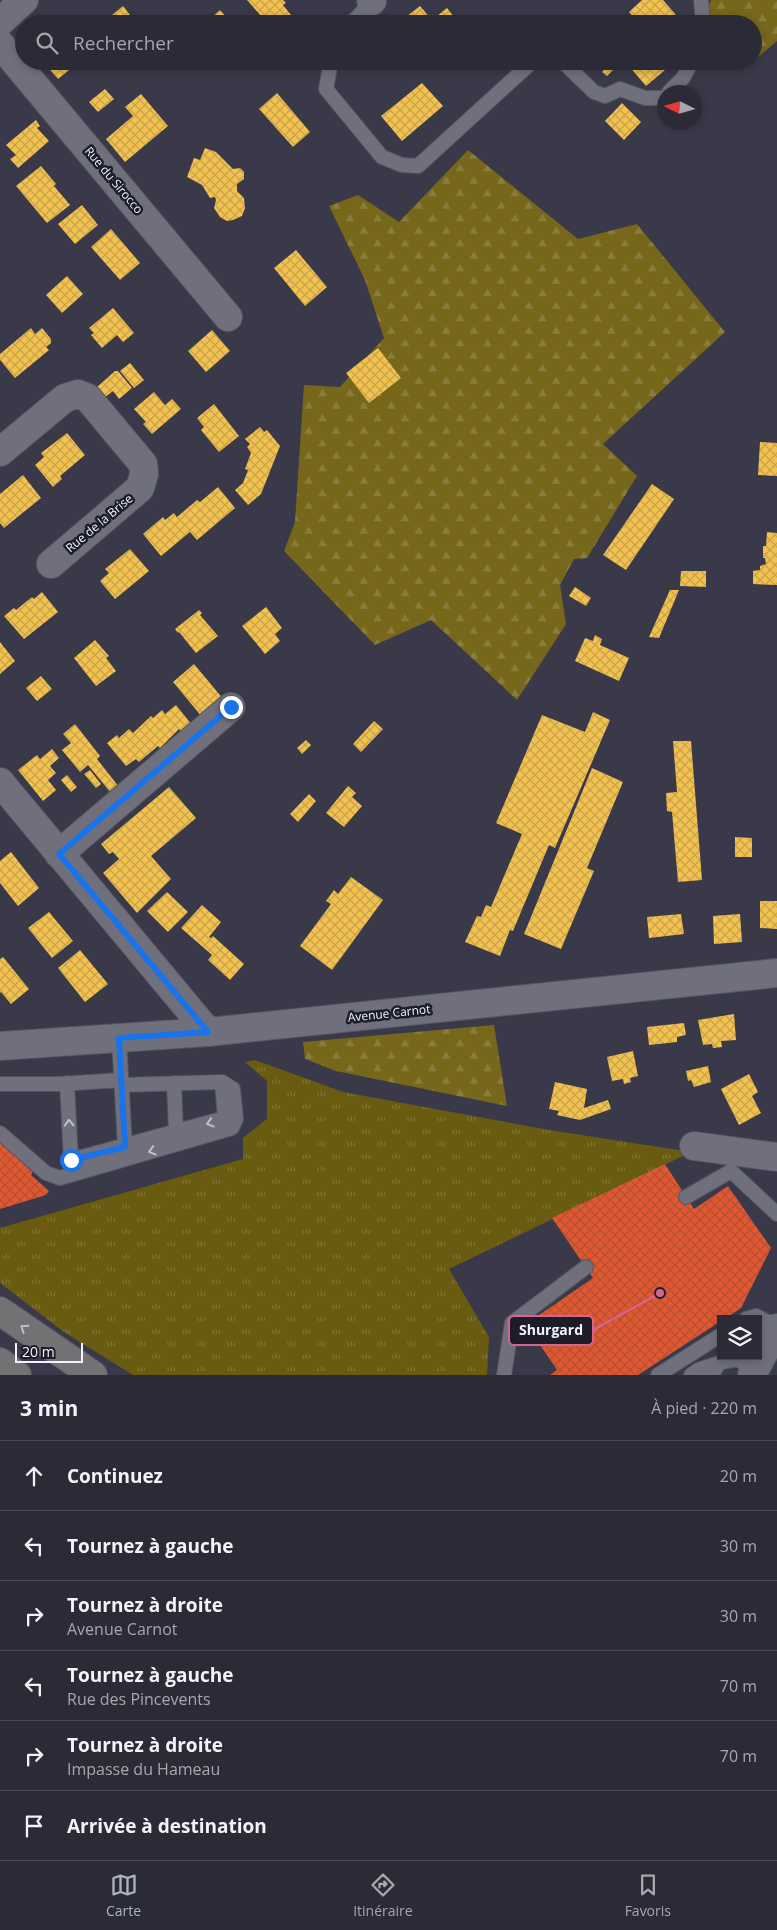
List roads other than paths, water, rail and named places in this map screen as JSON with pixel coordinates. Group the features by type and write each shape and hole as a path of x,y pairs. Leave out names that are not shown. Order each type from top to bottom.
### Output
{"main road":[{"path":"0,1311 93,1375"},
{"path":"0,1362 17,1375"}],"street":[{"path":"0,22 24,0"},
{"name":"Rue du Sirocco","path":"0,44 15,62"},
{"name":"Rue du Sirocco","path":"22,70 228,317"},
{"name":"Rue de la Brise","path":"0,452 65,398 78,394 88,398 143,464 144,474 140,488 51,564"},
{"path":"59,854 231,707"},
{"path":"0,782 208,1032"},
{"name":"Avenue Carnot","path":"0,1046 208,1032 777,973"},
{"path":"694,1146 777,1157"},
{"path":"753,1372 777,1327"}],"lane":[{"path":"359,15 372,0"},
{"path":"701,0 702,15"},
{"path":"329,70 326,89 382,158 402,165 418,166 524,70"},
{"path":"571,70 594,92 605,96 620,89 645,98 657,98"},
{"path":"676,85 687,70"},
{"path":"119,1038 125,1147"},
{"path":"67,1084 71,1160 125,1147 225,1118 222,1082"},
{"path":"0,1084 222,1082 233,1090 236,1119 232,1128 60,1178 46,1173 0,1133"},
{"path":"174,1083 176,1132"},
{"path":"686,1197 731,1171 777,1214"},
{"path":"504,1375 512,1323 586,1267"},
{"path":"762,1319 777,1327"},
{"path":"658,1375 717,1338"},
{"path":"691,1375 698,1370 715,1369 737,1359 753,1372"}],"place":[{"name":"Shurgard","path":"660,1293"}]}
